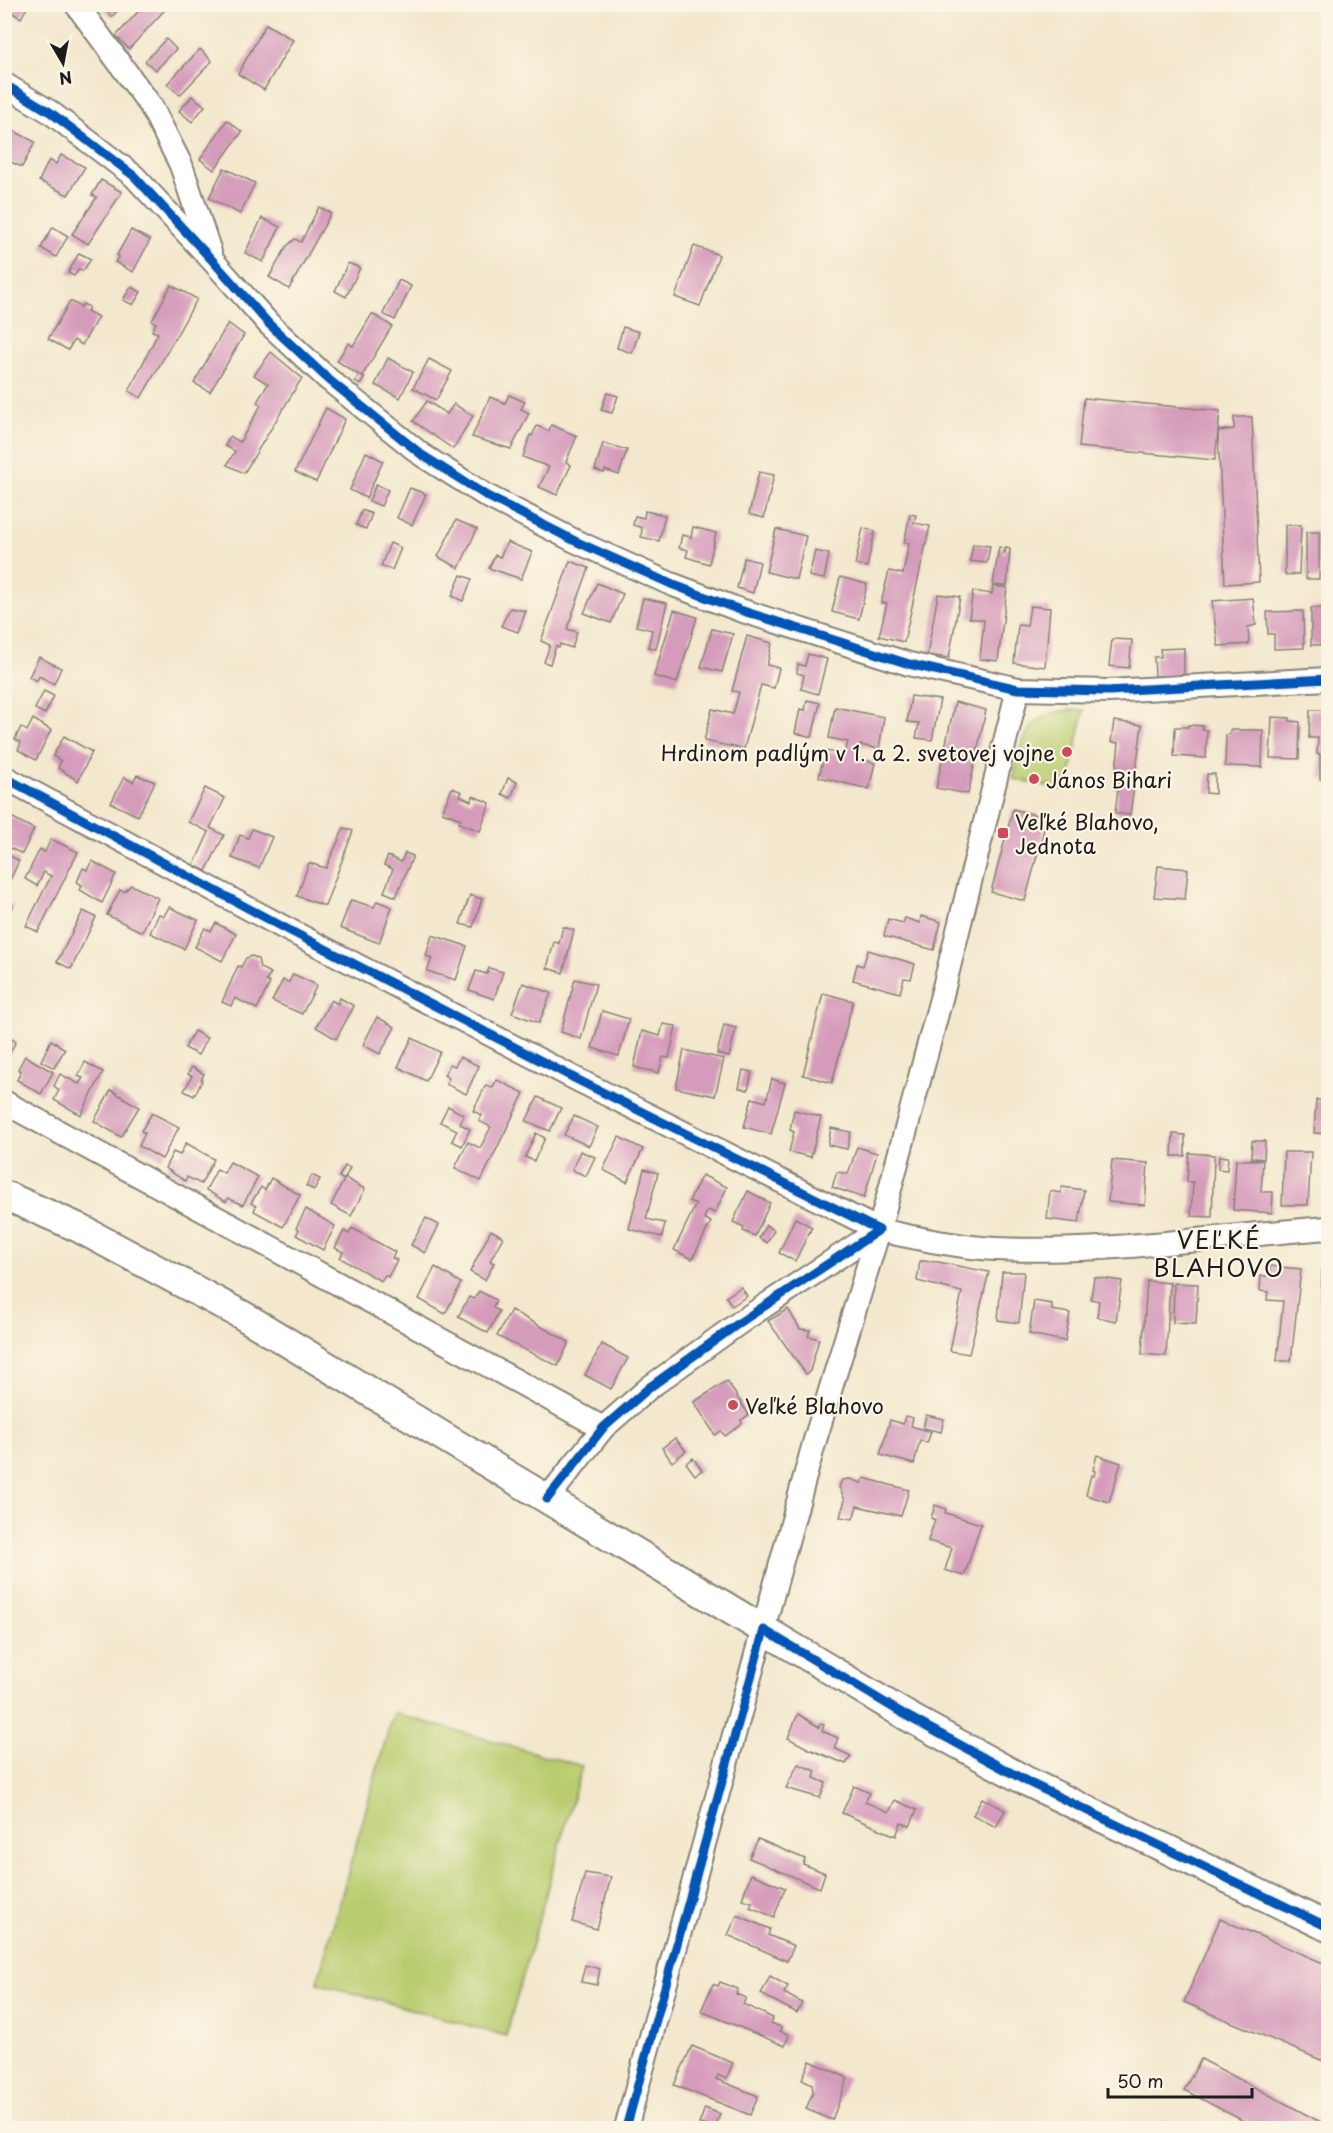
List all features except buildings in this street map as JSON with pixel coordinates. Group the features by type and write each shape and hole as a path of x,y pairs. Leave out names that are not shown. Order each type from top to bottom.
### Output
{"main road":[{"path":"4,1195 77,1227 242,1315 907,1716 1028,1782 1329,1927"}],"street":[{"path":"76,4 151,106 181,165 212,260"},
{"path":"4,84 50,111 134,176 269,324 328,379 422,455 488,496 575,541 670,584 740,610 909,664 1018,689 1108,691 1329,679"},
{"path":"626,2128 815,1440 879,1230 942,995 1018,689"},
{"path":"4,777 283,927 576,1079 879,1230 963,1246 1032,1250 1134,1246 1329,1228"},
{"path":"4,1102 603,1428"},
{"path":"547,1499 603,1428 650,1387 742,1321 879,1230"}],"green space":[{"path":"1084,710 1067,790 1013,779 1023,742 1033,724 1053,713"},
{"path":"393,1713 582,1766 506,2036 317,1983"}],"cycle path":[{"path":"4,84 50,112 134,176 269,324 328,379 422,455 487,496 575,541 671,584 740,610 909,664 1018,689 1108,691 1328,679"},
{"path":"4,777 283,927 576,1079 879,1230 742,1321 650,1387 603,1428 547,1499"},
{"path":"626,2128 764,1630 907,1716 1028,1782 1328,1927"}],"place":[{"name":"Hrdinom padlým v 1. a 2. svetovej vojne","path":"1067,752"},
{"name":"János Bihari","path":"1034,779"},
{"name":"Veľké Blahovo, Jednota","path":"1003,833"},
{"name":"Veľké Blahovo","path":"733,1405"}],"district":[{"name":"VEĽKÉ BLAHOVO","path":"1219,1253"}]}
